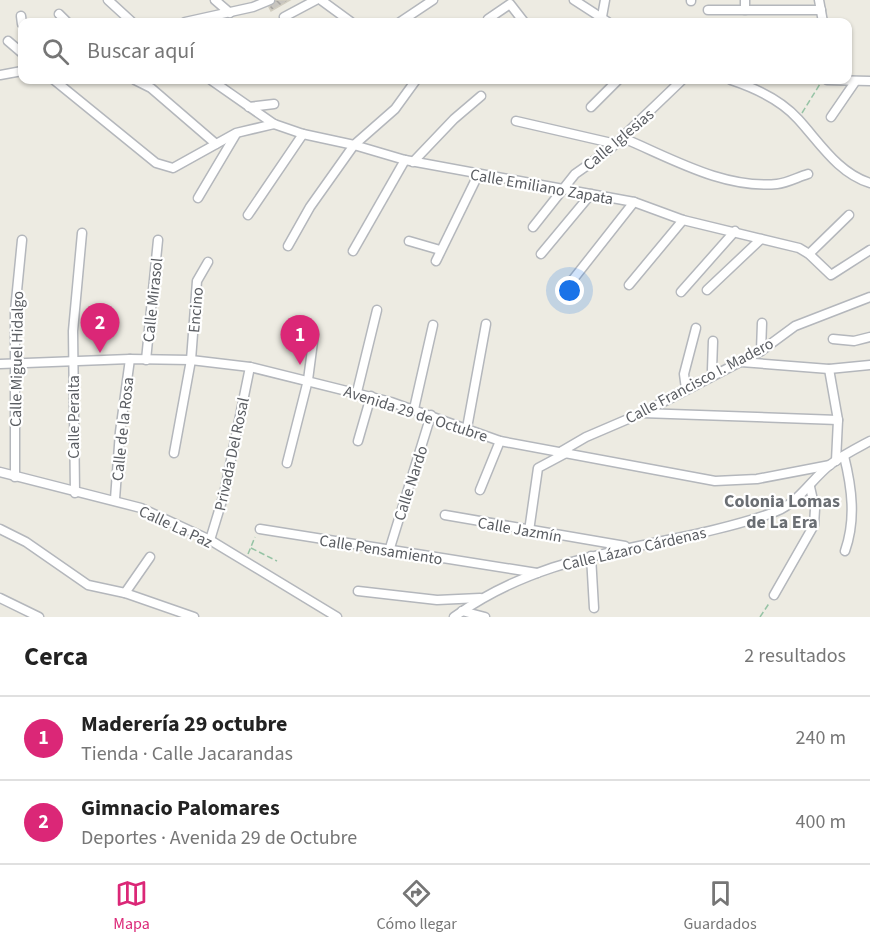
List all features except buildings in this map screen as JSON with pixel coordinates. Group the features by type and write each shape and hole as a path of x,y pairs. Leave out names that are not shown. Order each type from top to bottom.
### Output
{"street":[{"path":"108,0 128,18"},
{"path":"215,0 230,13"},
{"path":"205,18 230,13 270,0"},
{"path":"284,17 316,0"},
{"path":"321,0 346,18"},
{"path":"406,18 433,0"},
{"path":"574,0 599,18"},
{"path":"604,18 605,0"},
{"path":"811,0 821,10"},
{"path":"819,0 822,18"},
{"path":"489,18 510,4 521,18"},
{"path":"708,10 745,5 821,10"},
{"path":"59,14 63,18"},
{"path":"8,40 18,49"},
{"path":"0,75 18,72"},
{"path":"852,82 870,81"},
{"path":"831,117 855,82"},
{"path":"59,84 156,163 173,168 236,133 274,124"},
{"path":"143,84 151,88 216,144"},
{"name":"Calle Emiliano Zapata","path":"217,84 274,124 303,134 354,145 409,161 634,202 683,220 799,248 809,254 831,275 870,250"},
{"path":"288,246 309,207 354,145 395,109 413,84"},
{"path":"591,107 614,84"},
{"name":"Calle Iglesias","path":"532,227 560,189 575,174 619,141 678,84"},
{"path":"740,84 771,98 797,118 836,161 856,178 870,183"},
{"path":"353,252 409,161 482,96"},
{"path":"249,106 274,104"},
{"path":"516,121 619,141 716,177 745,183 779,184 808,174"},
{"path":"198,198 236,133"},
{"path":"248,215 303,134"},
{"path":"436,261 478,175"},
{"path":"541,254 591,194"},
{"path":"572,282 634,202"},
{"path":"809,254 849,215"},
{"path":"629,285 683,220"},
{"path":"681,292 735,231"},
{"name":"Calle Peralta","path":"75,493 73,360 82,233"},
{"path":"707,290 761,239"},
{"name":"Calle Miguel Hidalgo","path":"15,477 15,292 22,240"},
{"name":"Calle Mirasol","path":"146,360 158,240"},
{"path":"408,241 440,250"},
{"name":"Encino","path":"174,453 191,360 197,281 208,262"},
{"name":"Calle Francisco I. Madero","path":"529,531 538,468 586,437 642,413 761,351 795,326 870,297"},
{"path":"357,392 377,310"},
{"path":"761,351 762,323"},
{"path":"467,428 486,324"},
{"path":"414,409 433,325"},
{"path":"686,389 684,374 696,328"},
{"path":"287,463 308,380 314,334"},
{"path":"833,339 854,341 870,337"},
{"path":"713,341 712,370 715,374"},
{"name":"Avenida 29 de Octubre","path":"0,364 130,359 191,360 250,367 372,396 500,441 715,481 757,479 833,463"},
{"name":"Calle de la Rosa","path":"115,499 120,432 130,359"},
{"path":"740,362 829,369 870,366"},
{"name":"Privada Del Rosal","path":"210,540 224,494 250,367"},
{"path":"829,369 838,420 833,463"},
{"path":"358,441 372,396"},
{"path":"642,413 838,420"},
{"name":"Calle Nardo","path":"388,550 431,415"},
{"path":"480,490 500,441"},
{"name":"Calle Lázaro Cárdenas","path":"454,617 483,598 560,563 729,526 774,513 788,507 833,463 870,441"},
{"path":"844,456 849,477 853,530 845,551"},
{"name":"Calle La Paz","path":"0,472 75,493 115,499 141,508 210,540 337,617"},
{"path":"773,597 814,525 816,509 810,487"},
{"name":"Calle Jazmín","path":"445,515 529,531 630,546"},
{"name":"Calle Pensamiento","path":"260,528 538,573"},
{"path":"0,529 26,542 88,585 125,593 194,617"},
{"path":"591,556 594,608"},
{"path":"125,593 150,557"},
{"path":"358,591 437,600 483,598"},
{"path":"0,598 39,617"},
{"path":"462,611 484,617"}],"path":[{"path":"797,118 806,109 820,84"},
{"path":"245,561 260,528"},
{"path":"250,548 277,561"},
{"path":"760,617 773,597"}],"place":[{"name":"Gimnacio Palomares","path":"100,353"},
{"name":"Maderería 29 octubre","path":"300,365"}],"district":[{"name":"Colonia Lomas de La Era","path":"782,511"}]}
